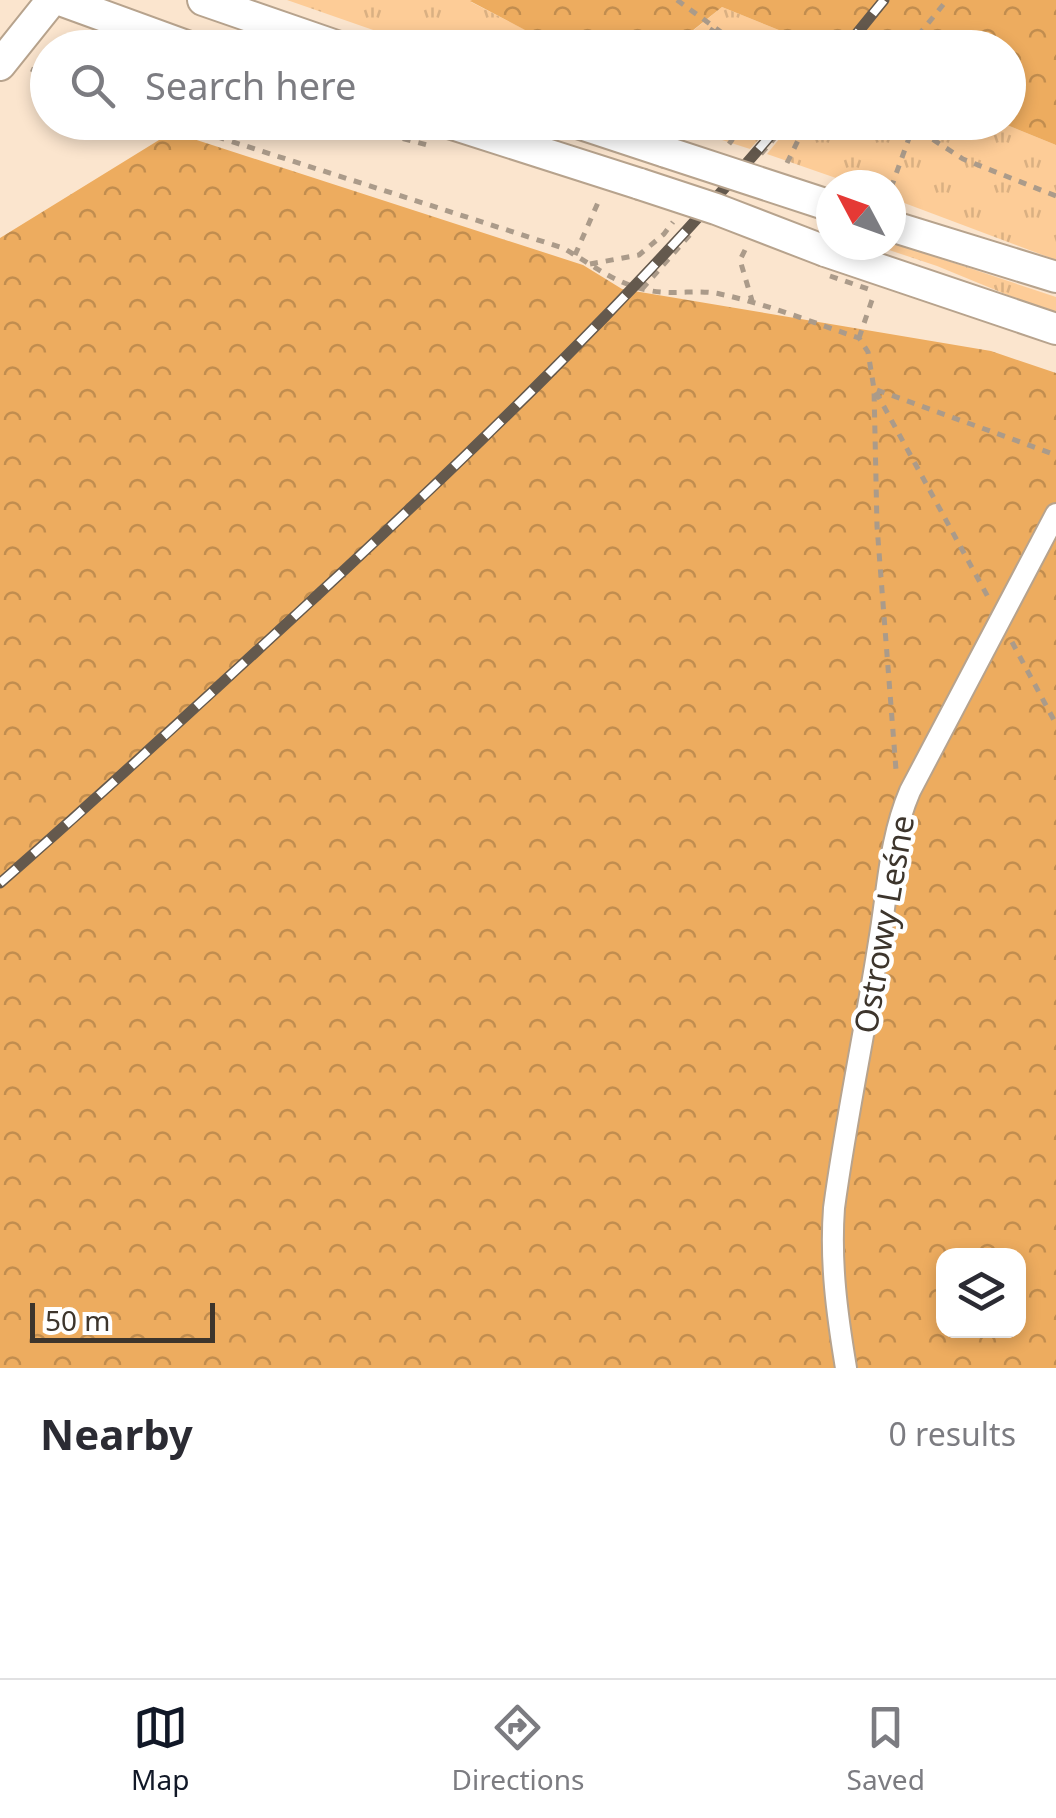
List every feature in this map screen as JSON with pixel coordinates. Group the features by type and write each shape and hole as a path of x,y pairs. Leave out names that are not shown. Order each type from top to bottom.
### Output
{"main road":[{"path":"0,64 56,0 141,30"},
{"path":"203,0 294,30"},
{"path":"502,140 716,209 1052,329"},
{"path":"630,140 816,201"},
{"path":"906,231 1056,277"}],"street":[{"name":"Ostrowy Leśne","path":"846,1368 832,1281 834,1208 893,840 899,817 925,761 1056,514"}],"path":[{"path":"678,0 718,30"},
{"path":"923,30 948,0"},
{"path":"227,140 562,248 607,277 634,287 668,293 706,291 860,338 868,352 874,390 877,526 899,817"},
{"path":"897,170 908,140"},
{"path":"933,140 963,159 1056,196"},
{"path":"576,255 600,198"},
{"path":"740,260 753,304"},
{"path":"860,338 874,291"},
{"path":"874,390 1056,455"},
{"path":"874,390 1056,724"}],"green space":[{"path":"287,0 472,0 526,30 373,30"},
{"path":"1056,0 1056,145 1026,133 1026,30 779,30 722,7 693,30 525,30 470,1"},
{"path":"722,7 779,30 694,30"},
{"path":"1026,133 1056,145 1056,260 906,204 906,170 816,171 767,154 778,140 1026,140"},
{"path":"159,140 197,140 583,265 622,289 991,351 1056,373 1056,1368 0,1368 0,238"},
{"path":"722,140 758,140 750,149"},
{"path":"906,247 1056,297 1056,315 906,256"}],"railway":[{"path":"860,30 884,0"},
{"path":"0,883 298,613 486,435 608,314 766,140"}]}
